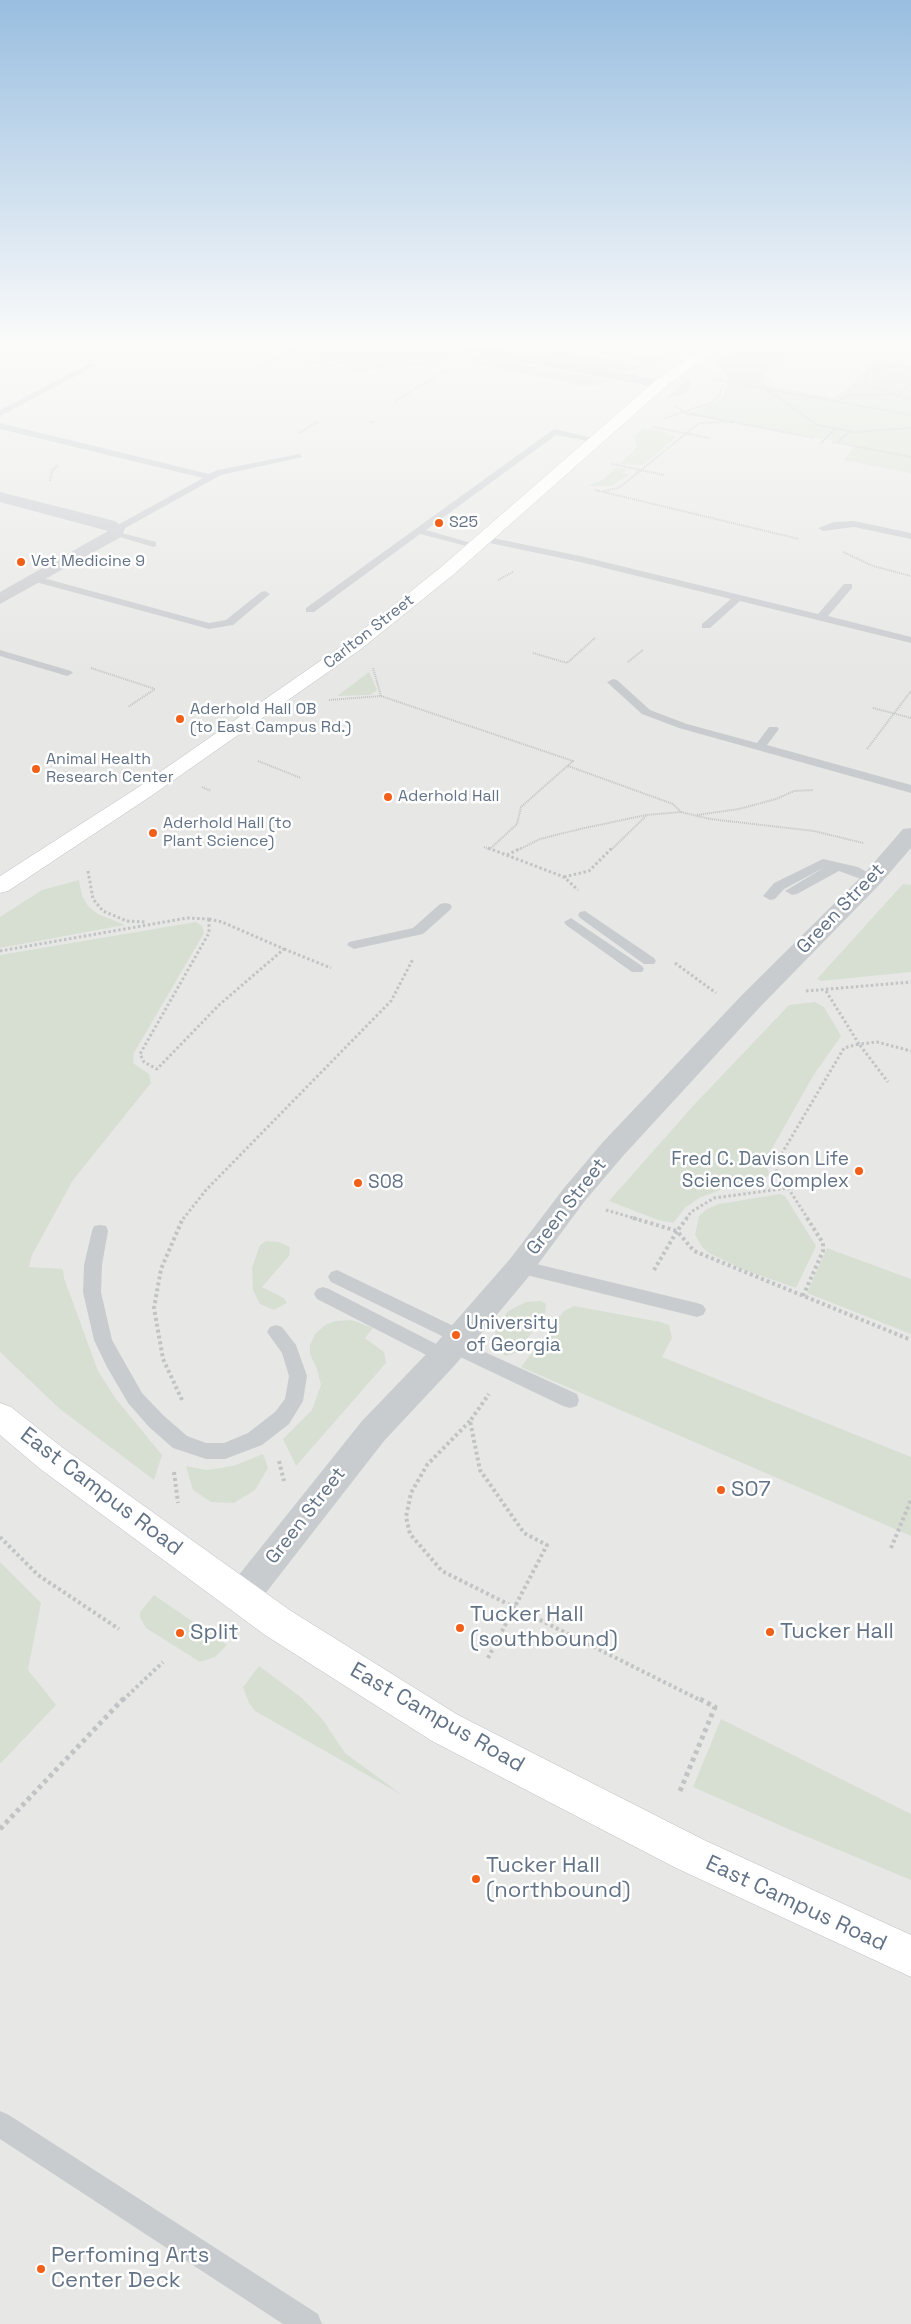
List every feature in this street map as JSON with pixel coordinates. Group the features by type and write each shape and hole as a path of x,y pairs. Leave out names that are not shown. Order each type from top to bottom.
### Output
{"street":[{"name":"Carlton Street","path":"0,886 144,792 299,686 363,638 581,454"},
{"path":"0,497 108,524 116,531 0,600"},
{"name":"Green Street","path":"242,1597 373,1432 452,1346 520,1267 574,1195 613,1149 750,1001 872,879 911,834"},
{"name":"East Campus Road","path":"0,1416 51,1458 278,1623 445,1728 690,1854 911,1956"}],"lane":[{"path":"116,454 210,477"},
{"path":"310,610 523,454"},
{"path":"116,531 218,473 300,457"},
{"path":"828,518 911,536"},
{"path":"823,528 845,524 864,526"},
{"path":"116,531 153,544"},
{"path":"418,532 483,539 548,554 580,559 911,641"},
{"path":"36,579 209,626 229,623 265,594"},
{"path":"820,619 848,586"},
{"path":"706,626 738,598"},
{"path":"0,653 67,673"},
{"path":"613,682 646,712 684,726 911,788"},
{"path":"759,748 773,729"},
{"path":"838,866 788,893 770,896 779,886 823,863 838,866 872,879"},
{"path":"354,945 418,931 445,907"},
{"path":"571,922 643,965 585,915"},
{"path":"100,1231 93,1265 92,1292 103,1340 113,1362 135,1398 156,1421 180,1442 206,1451 225,1451 255,1439 282,1418 294,1401 298,1376 290,1350 276,1332"},
{"path":"520,1267 697,1310"},
{"path":"337,1276 452,1346"},
{"path":"323,1294 452,1346 570,1400"},
{"path":"0,2124 308,2324"}],"path":[{"path":"48,483 55,467 77,454"},
{"path":"588,489 609,491 618,488 644,470 662,454"},
{"path":"898,454 911,457"},
{"path":"611,463 664,475"},
{"path":"595,490 806,541"},
{"path":"842,551 872,566 911,576"},
{"path":"533,653 567,663 596,638"},
{"path":"372,665 381,696"},
{"path":"861,753 873,744 911,692"},
{"path":"326,700 381,696 573,761 521,807 517,824 490,849"},
{"path":"873,708 911,718"},
{"path":"258,761 301,778"},
{"path":"567,766 673,804 681,812"},
{"path":"206,789 211,791"},
{"path":"697,815 739,809 776,800 794,791 817,790"},
{"path":"507,855 540,839 646,815 681,812 729,822 814,831 869,845"},
{"path":"484,847 564,877 589,871 646,815"},
{"path":"88,871 93,899 103,911 127,921 159,922"},
{"path":"0,951 159,922 187,918 209,919 222,922 331,968"},
{"path":"209,919 209,933 140,1054 144,1062 157,1069 219,1005 284,949"},
{"path":"186,1408 163,1359 154,1308 161,1269 177,1229 188,1210 206,1190 391,1001 409,969 416,946 406,935"},
{"path":"672,961 716,993"},
{"path":"801,991 826,991 911,982"},
{"path":"826,991 859,1044 888,1082"},
{"path":"803,1296 823,1251 822,1243 777,1173 774,1165 844,1048 877,1042 911,1050"},
{"path":"646,1272 654,1270 677,1231 691,1212 714,1198 788,1188"},
{"path":"604,1209 677,1231 694,1250 911,1340"},
{"path":"494,1386 470,1421 427,1465 410,1493 406,1516 410,1534 442,1571 715,1707 680,1791"},
{"path":"470,1421 480,1470 524,1534 547,1545 488,1658"},
{"path":"176,1484 178,1505"},
{"path":"892,1548 911,1500"},
{"path":"0,1537 38,1575 119,1629"},
{"path":"0,1829 115,1707 163,1662"}],"shaded area":[{"name":"University of Georgia","path":"0,454 911,454 911,2324 0,2324"},
{"path":"630,454 655,454 643,465 620,464"},
{"path":"848,454 911,454 911,473 844,460"},
{"path":"616,468 626,469 623,473 630,474 612,486 588,486 604,479"},
{"path":"369,672 377,690 370,695 337,696"},
{"path":"79,880 82,896 88,906 98,914 125,925 0,948 0,917 42,890"},
{"path":"903,884 911,885 911,972 821,981 817,979"},
{"path":"196,922 202,926 204,933 134,1053 133,1063 149,1074 151,1083 73,1180 32,1255 29,1267 63,1269 64,1278 98,1371 116,1399 162,1455 154,1480 60,1409 0,1352 0,955"},
{"path":"815,1002 824,1007 841,1036 813,1076 765,1161 769,1174 764,1181 720,1190 699,1198 685,1208 673,1223 658,1220 609,1201 693,1106 789,1005"},
{"path":"780,1194 785,1196 816,1246 796,1288 742,1269 709,1253 702,1247 695,1235 699,1216 707,1209 719,1204"},
{"path":"266,1241 279,1242 290,1247 289,1256 262,1287 284,1298 287,1303 274,1310 260,1304 253,1290 252,1268 260,1245"},
{"path":"827,1248 911,1279 911,1334 807,1293"},
{"path":"541,1301 546,1304 545,1315 516,1353 505,1356 497,1347 494,1338 496,1329 508,1311 526,1302"},
{"path":"574,1306 669,1325 672,1338 662,1357 911,1457 911,1536 521,1367 564,1311"},
{"path":"352,1320 373,1328 365,1338 384,1352 386,1363 296,1466 283,1439 312,1410 321,1385 317,1369 310,1354 310,1345 315,1334 325,1325 335,1321"},
{"path":"263,1454 268,1468 255,1490 234,1503 211,1502 193,1490 186,1466 207,1470 221,1468 236,1465"},
{"path":"0,1562 41,1603 28,1670 56,1705 0,1764"},
{"path":"154,1595 227,1645 215,1657 200,1662 146,1628 140,1617 140,1612"},
{"path":"259,1666 302,1698 323,1720 345,1753 402,1795 255,1711 249,1703 243,1687"},
{"path":"721,1719 911,1814 911,1880 693,1787"}],"place":[{"name":"S25","path":"439,523"},
{"name":"Vet Medicine 9","path":"21,562"},
{"name":"Aderhold Hall OB (to East Campus Rd.)","path":"180,719"},
{"name":"Animal Health Research Center","path":"36,769"},
{"name":"Aderhold Hall","path":"388,797"},
{"name":"Aderhold Hall (to Plant Science)","path":"153,833"},
{"name":"Fred C. Davison Life Sciences Complex","path":"859,1171"},
{"name":"S08","path":"358,1183"},
{"name":"University of Georgia","path":"456,1335"},
{"name":"S07","path":"721,1490"},
{"name":"Tucker Hall (southbound)","path":"460,1628"},
{"name":"Tucker Hall","path":"770,1632"},
{"name":"Split","path":"180,1633"},
{"name":"Tucker Hall (northbound)","path":"476,1879"},
{"name":"Perfoming Arts Center Deck","path":"41,2269"}]}
